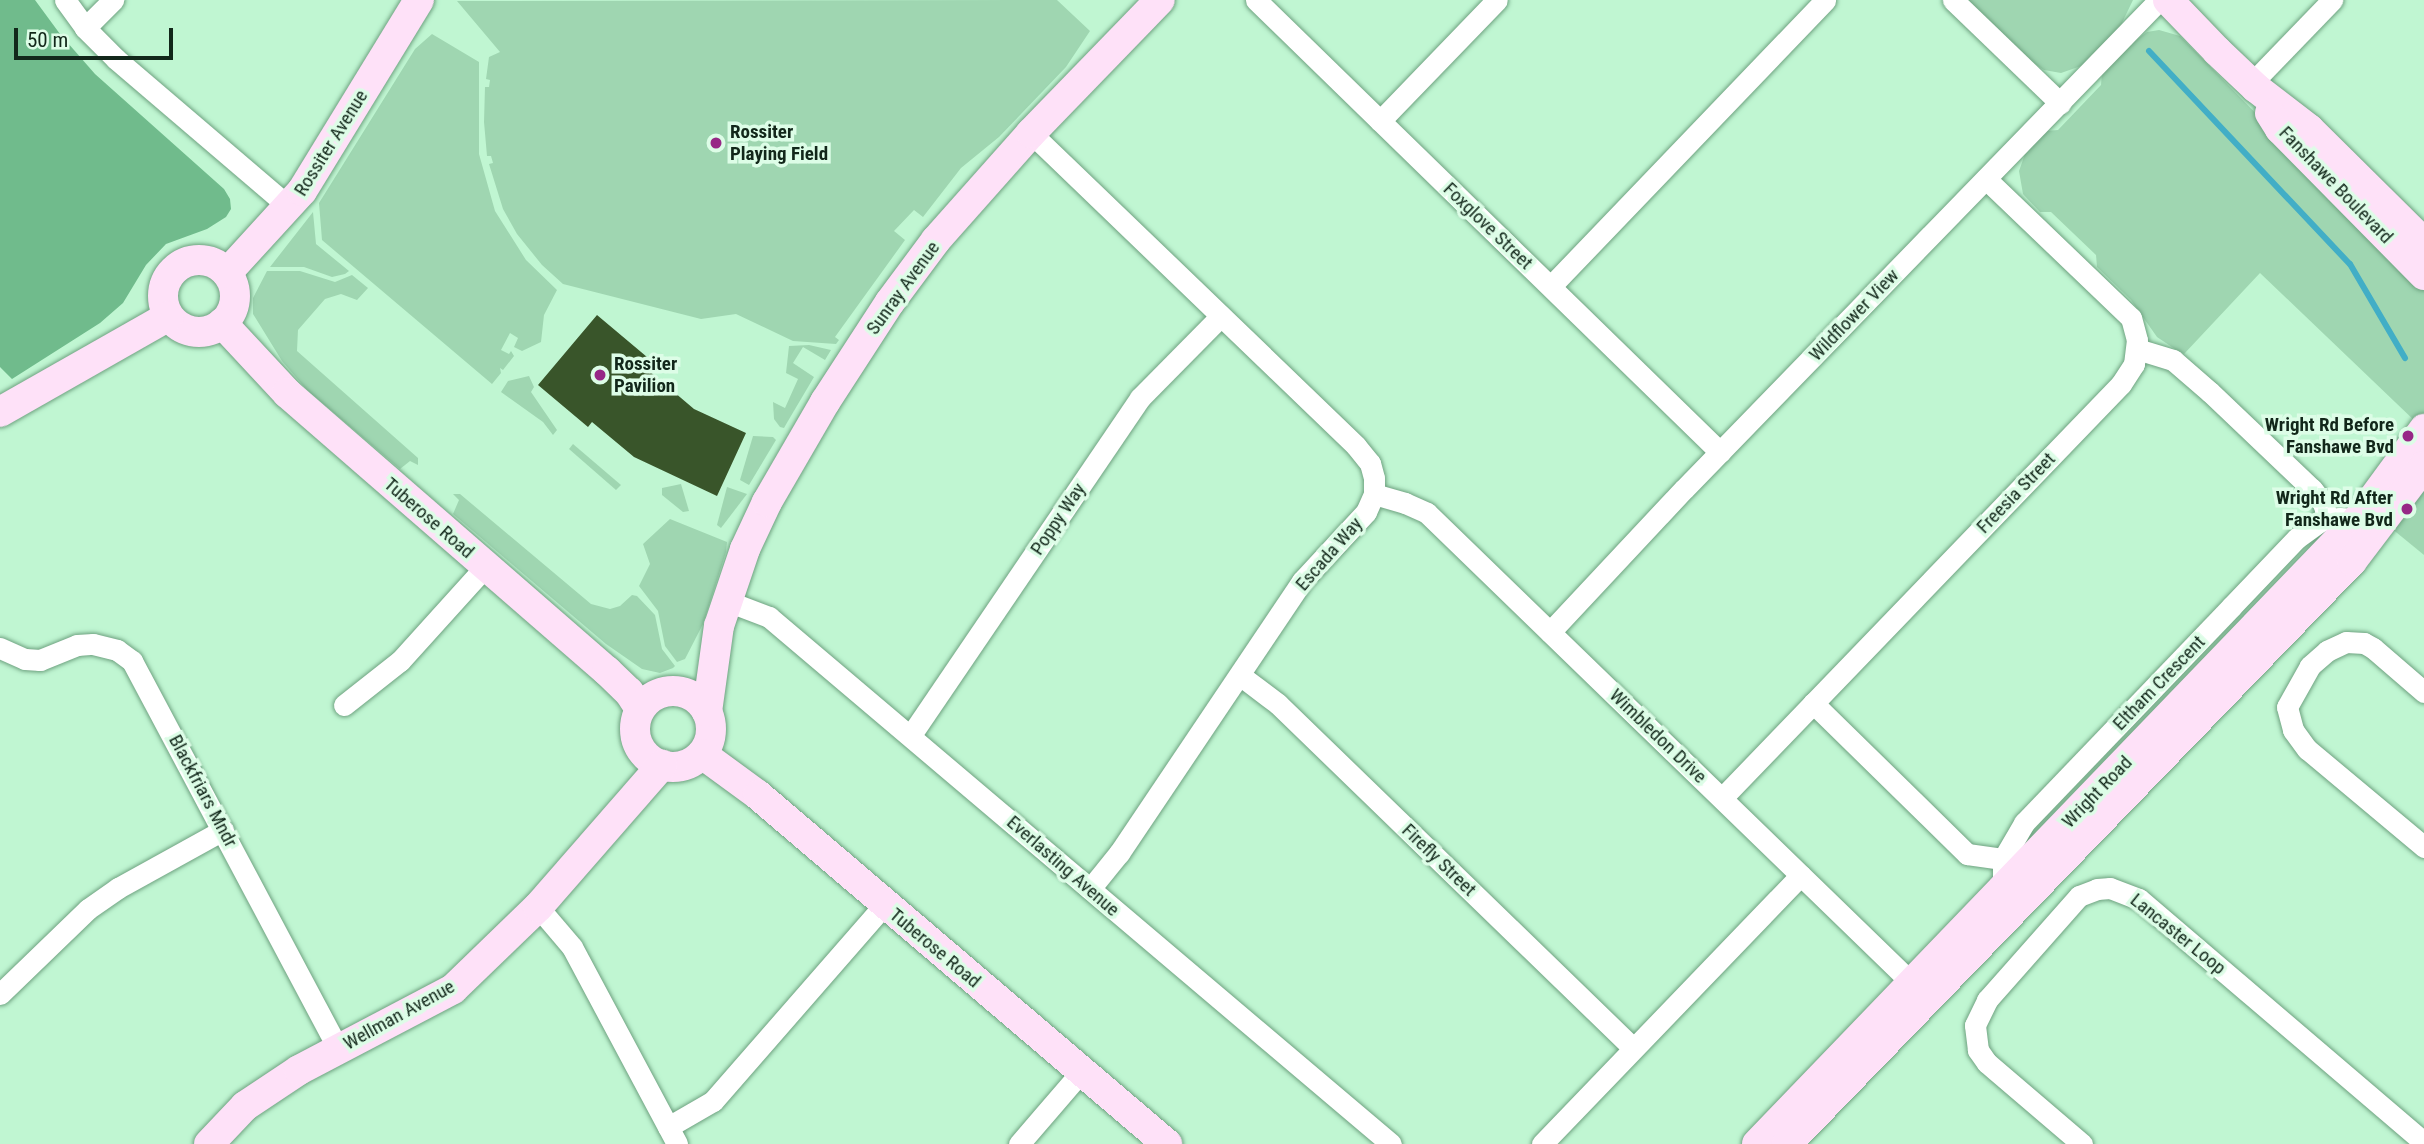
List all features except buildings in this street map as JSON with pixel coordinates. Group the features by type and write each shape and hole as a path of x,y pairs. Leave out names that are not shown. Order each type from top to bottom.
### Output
{"street":[{"path":"65,0 85,28 116,59 289,207"},
{"path":"85,28 113,0"},
{"name":"Rossiter Avenue","path":"227,273 289,207 315,171 419,0"},
{"name":"Sunray Avenue","path":"707,712 723,613 745,549 767,502 825,402 890,302 936,240 1031,134 1160,0"},
{"name":"Foxglove Street","path":"1255,0 1720,453"},
{"path":"1380,121 1497,0"},
{"path":"1551,286 1825,0"},
{"path":"1953,0 2060,103"},
{"name":"Wildflower View","path":"1550,632 2160,0"},
{"name":"Fanshawe Boulevard","path":"2168,0 2254,86 2309,129 2424,243"},
{"path":"2254,86 2332,0"},
{"name":"Fanshawe Boulevard","path":"2254,86 2280,129 2424,275"},
{"path":"1031,134 1364,455 1373,470 1374,494"},
{"path":"1986,179 2124,309 2135,330 2137,349 2173,360 2210,392 2312,489 2323,503 2328,519 2358,519"},
{"path":"202,260 213,262 227,273 234,288 235,300 232,311 222,323 206,331 194,331 181,328 169,316 163,297 164,285 179,265 202,260"},
{"path":"0,412 169,316"},
{"name":"Poppy Way","path":"911,735 1140,398 1221,316"},
{"name":"Tuberose Road","path":"222,323 287,393 607,671 629,692 640,709"},
{"name":"Freesia Street","path":"1722,797 2126,378 2134,364 2137,349"},
{"name":"Wright Road","path":"1787,1144 1921,992 2003,889 2358,519 2424,429"},
{"name":"Wright Road","path":"1757,1144 1921,992 2352,561 2390,515 2424,466"},
{"name":"Wimbledon Drive","path":"1374,494 1427,513 1921,992"},
{"name":"Escada Way","path":"1090,889 1119,853 1241,676 1302,581 1366,512 1374,494"},
{"name":"Eltham Crescent","path":"2003,889 2003,859 2011,840 2033,813 2297,538 2328,519"},
{"path":"344,705 400,661 485,567"},
{"name":"Sunray Avenue","path":"678,691 723,613"},
{"name":"Everlasting Avenue","path":"723,613 769,617 1391,1144"},
{"path":"2424,692 2372,648 2364,643 2346,642 2327,651 2310,666 2287,707 2293,730 2307,749 2424,848"},
{"name":"Blackfriars Mndr","path":"0,648 33,660 51,657 77,645 100,645 117,650 132,661 338,1048"},
{"name":"Firefly Street","path":"1241,676 1278,704 1633,1048"},
{"path":"678,691 700,702 707,712 711,734 702,754 684,765 651,756 635,728 640,709 656,694 678,691"},
{"path":"1813,703 1968,854 2003,859"},
{"name":"Tuberose Road","path":"702,754 758,795 1167,1144"},
{"name":"Wellman Avenue","path":"209,1144 258,1097 338,1048 453,989 538,907 601,836 651,756"},
{"path":"0,994 88,909 118,888 223,830"},
{"path":"1542,1144 1801,875"},
{"name":"Lancaster Loop","path":"2082,1144 1987,1063 1978,1050 1975,1025 1987,1000 2080,897 2097,888 2110,888 2139,899 2424,1142"},
{"path":"538,907 572,947 673,1136 713,1101 884,905"},
{"path":"1019,1144 1081,1072"}],"green space":[{"path":"0,0 35,0 95,74 224,189 230,199 231,209 226,217 207,229 166,244 146,265 123,303 100,323 12,379 0,367"},
{"name":"Rossiter Playing Field","path":"1057,0 1090,31 1066,67 999,137 961,168 923,217 914,210 894,231 905,240 835,337 839,340 836,344 793,341 736,314 701,319 563,284 542,265 517,234 503,209 489,164 493,163 491,156 487,156 485,87 489,87 490,80 486,79 489,57 500,52 457,1"},
{"path":"1968,0 2133,0 2120,27 2081,66 2061,73 2044,70 2032,62"},
{"path":"2159,30 2180,36 2424,285 2424,417 2418,424 2260,273 2184,354 2175,349 2157,337 2131,300 2097,267 2096,255 2051,212 2040,212 2023,194 2019,171 2025,154 2046,131 2058,130 2101,85 2102,73 2133,42 2147,32"},
{"path":"432,34 479,62 479,154 495,211 526,260 557,290 544,315 541,342 522,351 514,347 518,338 510,333 501,350 509,354 511,351 514,356 503,370 500,368 501,373 492,384 322,240 319,203 415,49"},
{"path":"313,212 316,244 349,271 332,277 304,267 270,267"},
{"path":"267,271 300,271 335,282 352,275 368,288 357,300 341,294 325,299 298,330 297,351 418,458 418,465 410,461 400,469 307,390 282,361 253,314 253,298"},
{"path":"809,345 831,350 825,360 803,347 793,363 814,377 784,428 780,427 774,419 773,402 785,408 798,379 786,373 789,346"},
{"path":"529,376 534,387 531,392 557,430 553,435 543,422 501,392 508,381"},
{"path":"753,436 773,437 776,440 749,485 740,480"},
{"path":"573,444 621,485 616,490 569,449"},
{"path":"2424,481 2424,555 2391,528"},
{"path":"681,484 689,511 683,512 662,495 662,488"},
{"path":"727,487 747,494 721,528 717,525"},
{"path":"453,494 460,494 591,604 610,609 620,606 632,595 637,596 655,615 662,649 675,666 660,673 642,669 606,644 453,514 459,500"},
{"path":"670,519 727,542 703,624 685,659 677,662 665,646 658,611 639,586 650,564 643,544"}],"waterway":[{"path":"2149,51 2350,264 2405,358"}],"place":[{"name":"Rossiter Playing Field","path":"716,143"},
{"name":"Rossiter Pavilion","path":"600,375"},
{"name":"Wright Rd Before Fanshawe Bvd","path":"2408,436"},
{"name":"Wright Rd After Fanshawe Bvd","path":"2407,509"}]}
